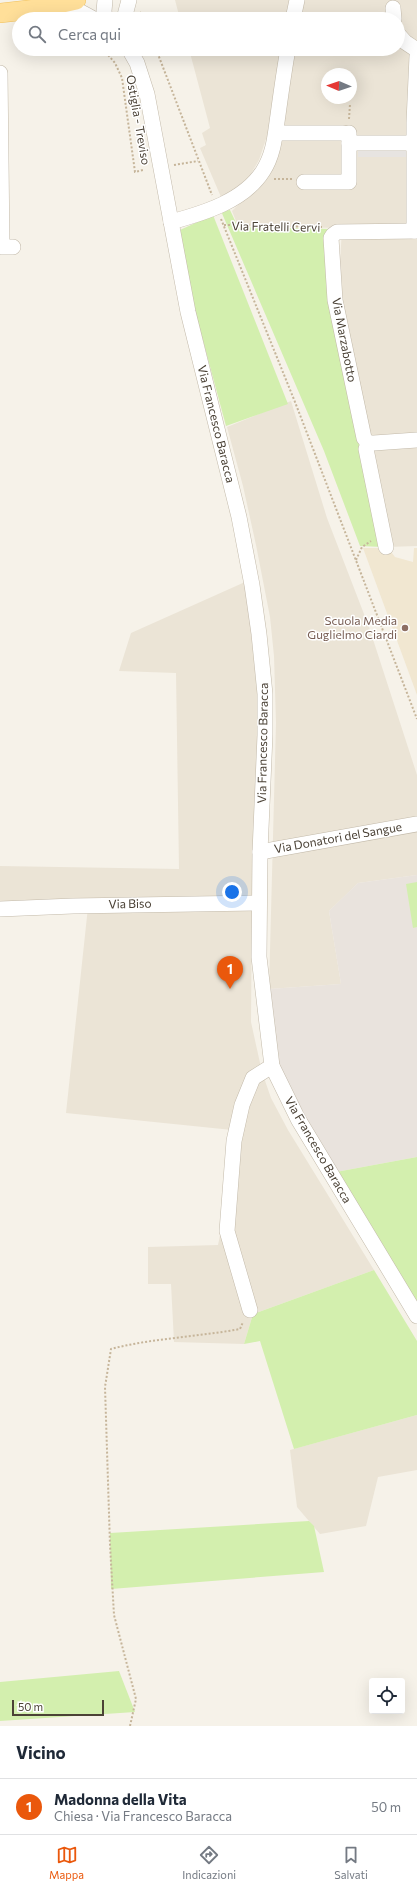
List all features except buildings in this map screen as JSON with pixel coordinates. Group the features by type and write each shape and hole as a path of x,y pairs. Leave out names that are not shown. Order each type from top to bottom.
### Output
{"main road":[{"path":"0,13 68,2"}],"street":[{"path":"104,12 105,0"},
{"path":"115,0 121,12"},
{"path":"126,12 130,0"},
{"path":"294,12 297,0"},
{"path":"68,2 81,12"},
{"path":"405,43 417,50"},
{"name":"Via Francesco Baracca","path":"134,56 146,94 172,222 188,312 239,517 258,627 265,694 265,735 260,852 259,957 272,1066 298,1120 412,1299 417,1316"},
{"path":"172,222 222,204 245,191 257,180 264,170 274,145 287,56"},
{"name":"Via Fratelli Cervi","path":"333,235 336,232 415,231 414,143 417,56"},
{"path":"0,73 2,247 13,247"},
{"path":"276,133 347,136 414,143"},
{"path":"304,182 349,182 347,136"},
{"name":"Via Marzabotto","path":"333,235 331,238 335,300 364,438 368,443 366,449 384,540"},
{"path":"368,443 417,440"},
{"name":"Via Donatori del Sangue","path":"260,852 417,824"},
{"name":"Via Biso","path":"0,909 112,905 259,903"},
{"path":"250,1310 227,1231 234,1141 242,1105 253,1078 272,1066"}],"path":[{"name":"Ostiglia - Treviso","path":"109,56 115,63 122,78 135,172 143,170"},
{"path":"159,56 214,200"},
{"path":"171,166 198,161"},
{"path":"270,179 302,180 304,182"},
{"name":"Via Fratelli Cervi","path":"333,235 326,227 224,225 356,560"},
{"path":"384,540 362,547 356,560 417,719"},
{"path":"130,1726 136,1699 114,1615 110,1545 105,1387 111,1349 136,1343 205,1335 240,1329 250,1310"}],"shaded area":[{"path":"175,0 417,0 417,546 387,547 338,300 342,228 238,226 232,211 265,178 290,67 259,160 242,189 221,197 200,148 206,145 202,133 210,128 191,56 405,56 405,12 178,12"},
{"path":"358,143 408,143 408,157 358,157"},
{"path":"291,401 327,518 369,627 417,775 417,875 358,883 329,911 341,984 269,989 276,723 274,656 270,617 256,545 243,486 227,427"},
{"name":"Scuola Media Guglielmo Ciardi","path":"363,548 388,548 395,557 413,562 414,548 417,548 417,695"},
{"path":"245,582 250,610 258,693 255,852 252,899 251,1022 262,1072 271,1098 288,1130 374,1270 253,1314 244,1344 174,1342 171,1284 148,1284 148,1247 218,1245 242,1131 66,1113 88,907 0,910 0,866 179,869 176,673 119,671 131,633"},
{"path":"417,875 417,1157 336,1172 304,1121 279,1067 269,989 341,984 329,911 358,883"},
{"path":"417,1415 417,1470 378,1477 366,1526 320,1534 297,1507 290,1450"}],"green space":[{"path":"230,210 238,227 331,229 383,547 360,546 324,451 221,211"},
{"path":"213,215 288,404 226,426 190,292 180,230"},
{"path":"417,882 417,927 413,928 406,884"},
{"path":"417,1157 417,1304 336,1172"},
{"path":"374,1270 417,1341 417,1415 294,1449 260,1341 244,1344 253,1314"},
{"path":"309,1521 314,1526 324,1572 111,1589 110,1533"},
{"path":"119,1671 135,1712 0,1721 0,1682"}],"place":[{"name":"Scuola Media Guglielmo Ciardi","path":"405,628"},
{"name":"Madonna della Vita","path":"230,989"}]}
